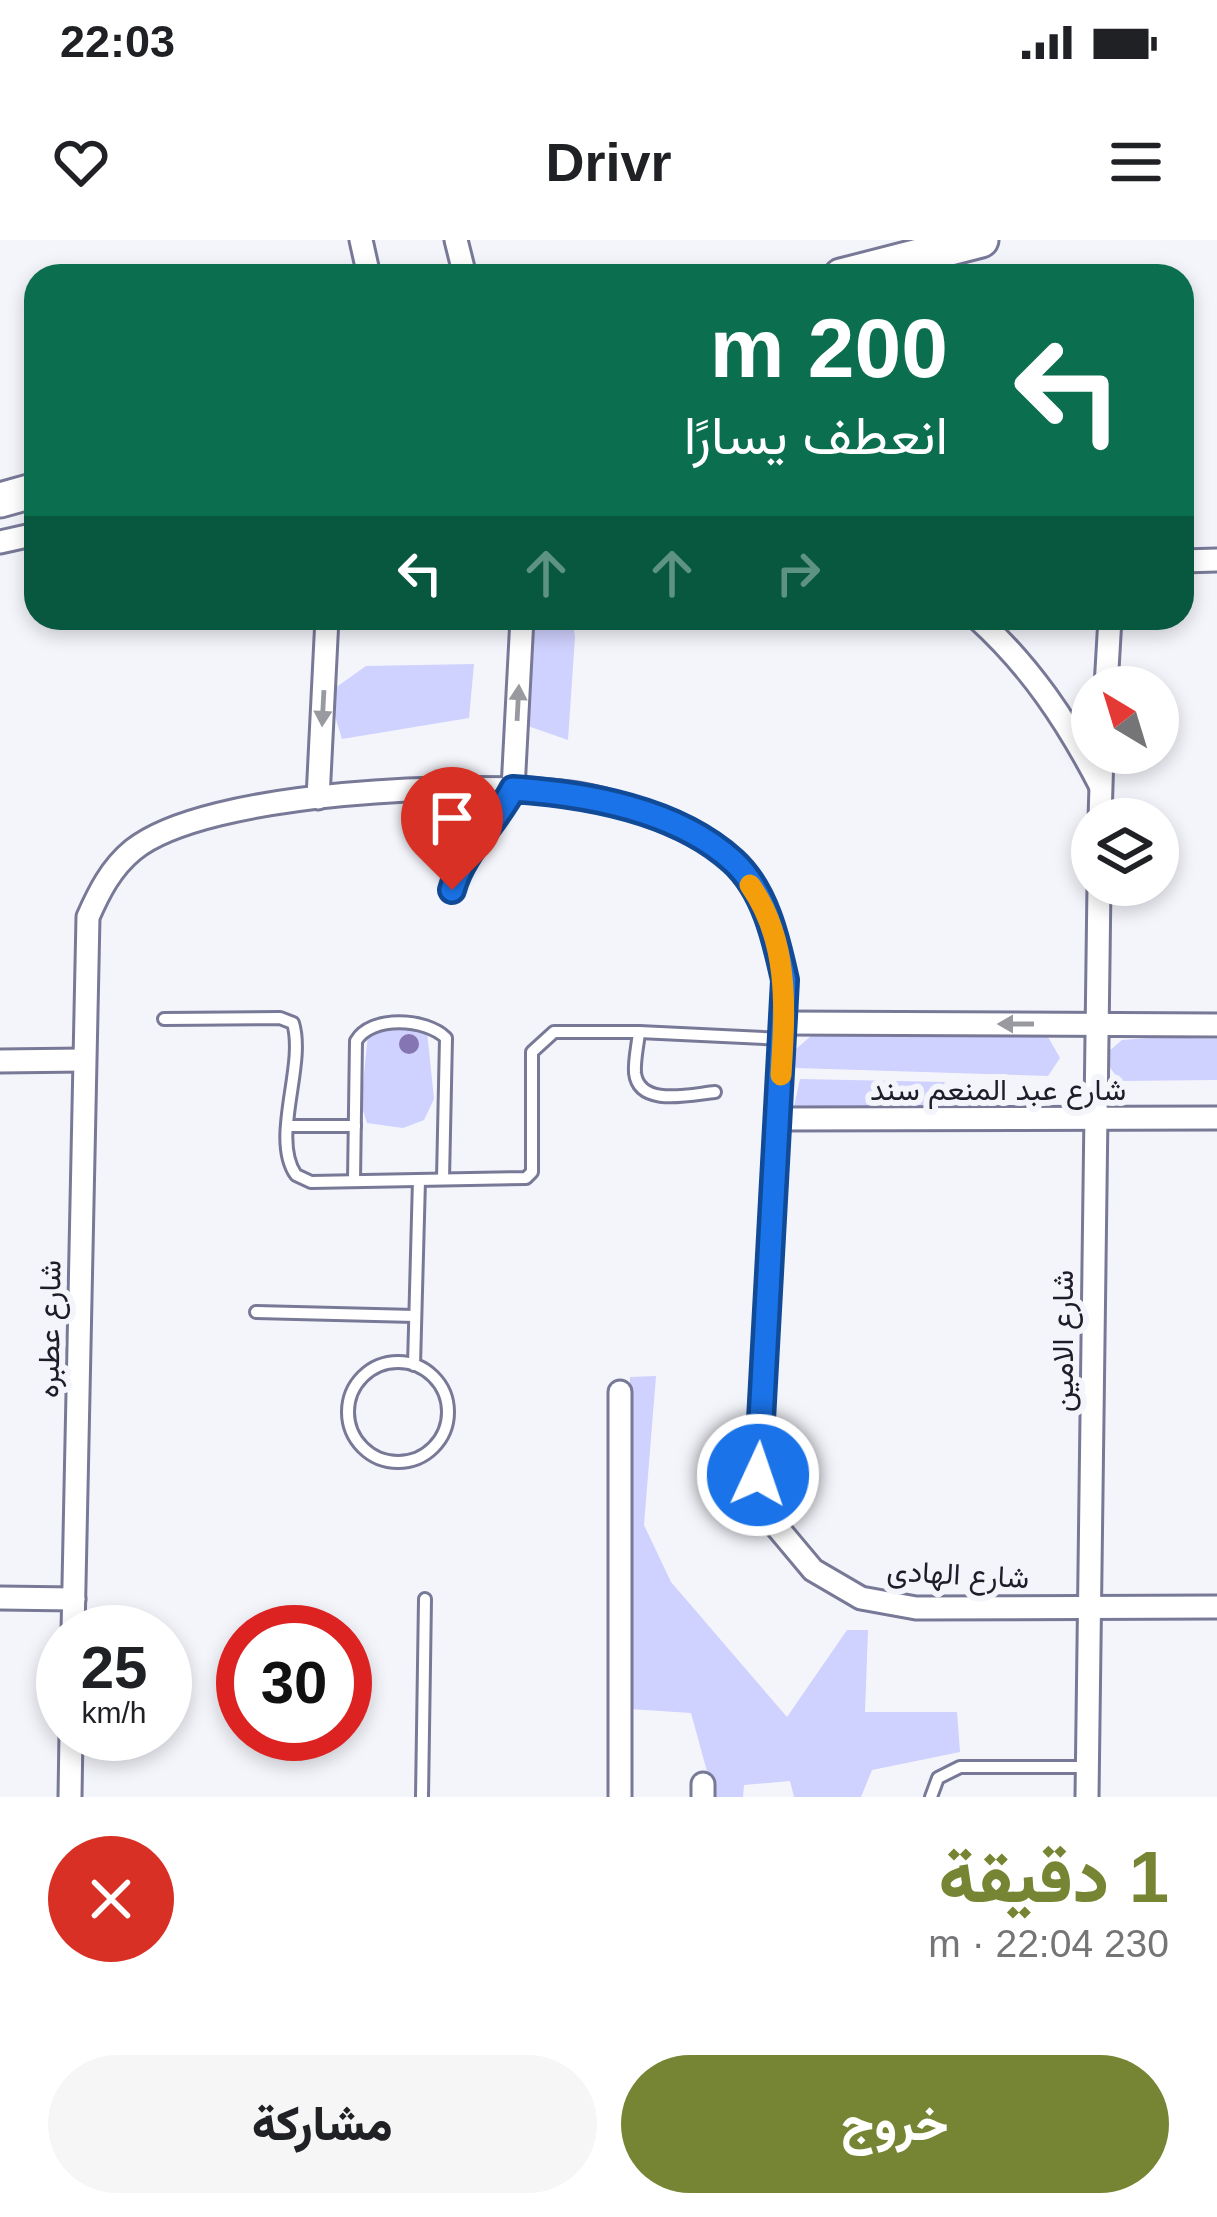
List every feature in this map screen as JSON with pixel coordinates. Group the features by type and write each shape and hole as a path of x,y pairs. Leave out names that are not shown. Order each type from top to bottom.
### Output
{"street":[{"path":"888,264 981,240"},
{"path":"318,798 326,630"},
{"path":"513,789 521,630"},
{"path":"988,630 1041,686 1100,785"},
{"path":"1107,666 1109,630"},
{"path":"1100,798 1101,774"},
{"name":"شارع الهادى","path":"318,798 383,791 573,793 630,807 684,830 734,862 758,897 776,938 785,980 758,1475 777,1527 813,1570 861,1598 916,1608 1217,1606"},
{"name":"شارع عطبره","path":"74,1605 88,917 105,880 132,850 167,830 318,798"},
{"name":"شارع الامين","path":"1087,1797 1099,906"},
{"path":"783,1031 1217,1024"},
{"path":"0,1061 84,1060"},
{"name":"شارع عبد المنعم سند","path":"778,1119 1217,1118"},
{"path":"620,1392 620,1797"},
{"path":"0,1598 74,1599"},
{"path":"70,1797 71,1761"}],"lane":[{"path":"452,890 463,860 489,830 513,789"},
{"path":"164,1019 290,1020 296,1031 289,1158 296,1175 311,1182 519,1180 532,1172 532,1052 554,1032 783,1031"},
{"path":"353,1180 356,1041 378,1023 437,1029 448,1043 442,1179"},
{"path":"639,1032 634,1075 642,1088 665,1096 715,1092"},
{"path":"288,1126 355,1126"},
{"path":"414,1364 419,1180"},
{"path":"256,1312 416,1316"},
{"path":"387,1363 414,1364 437,1379 448,1404 448,1418 438,1443 428,1452 403,1462 389,1461 364,1449 356,1439 348,1413 350,1400 363,1376 374,1368 387,1363"},
{"path":"422,1797 425,1599"},
{"path":"931,1797 938,1778 960,1767 1088,1767"}],"shaded area":[{"path":"530,630 574,630 568,740 525,725"},
{"path":"474,664 469,718 342,739 328,693 366,666"},
{"path":"387,1025 427,1031 434,1099 424,1120 403,1128 367,1123 361,1104 368,1034"},
{"path":"811,1036 1048,1037 1060,1058 1048,1076 796,1068 790,1054"},
{"path":"1217,1039 1217,1080 1120,1081 1102,1057 1122,1040"},
{"path":"800,1079 945,1082 933,1108 794,1107"},
{"path":"656,1376 644,1525 671,1582 787,1717 847,1630 868,1630 865,1712 957,1712 960,1752 872,1770 861,1797 794,1797 790,1781 744,1785 743,1797 714,1797 691,1713 630,1709 630,1377"}],"slow traffic":[{"path":"750,885 776,938 785,980 781,1075"}],"route":[{"path":"452,890 463,860 489,830 513,789 573,793 630,807 684,830 734,862 758,897 776,938 785,980 758,1475"}]}
